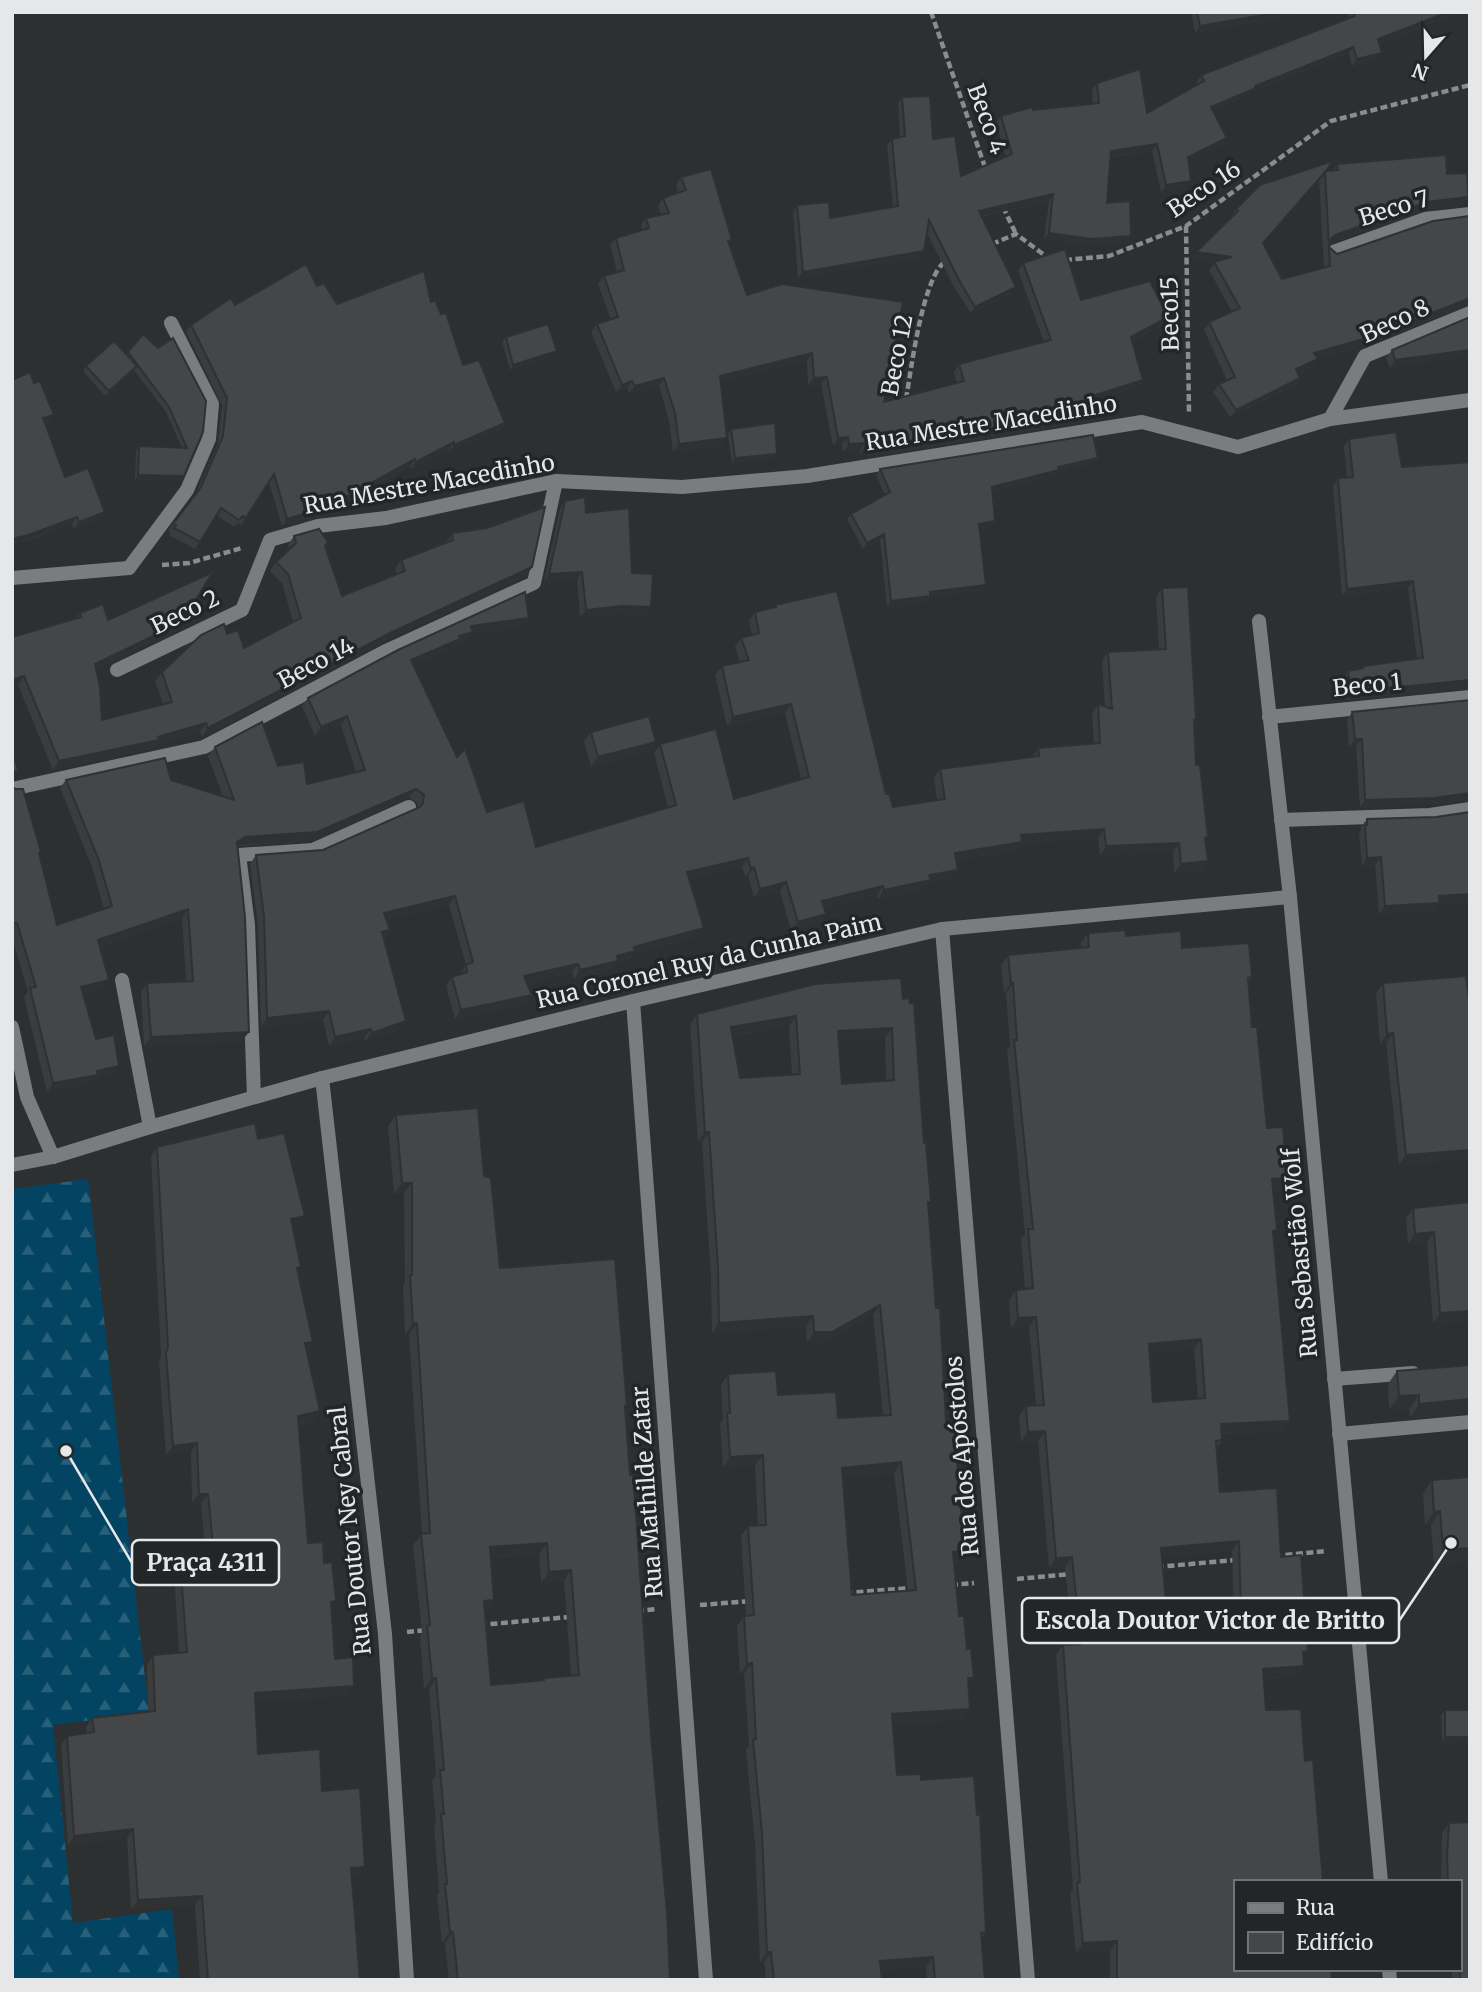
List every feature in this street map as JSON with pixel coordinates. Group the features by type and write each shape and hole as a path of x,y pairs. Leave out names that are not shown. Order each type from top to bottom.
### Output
{"street":[{"name":"Beco 7","path":"1333,252 1425,219 1470,214"},
{"name":"Beco 8","path":"1330,419 1365,356 1470,313"},
{"path":"12,578 129,568 187,490 209,439 212,404 171,323"},
{"name":"Rua Mestre Macedinho","path":"270,540 318,526 386,518 556,481 682,487 807,476 1142,422 1237,447 1330,419 1470,400"},
{"name":"Beco 14","path":"12,789 204,747 388,650 534,583 556,481"},
{"name":"Beco 2","path":"117,670 242,610 270,540"},
{"name":"Rua Sebastião Wolf","path":"1259,621 1290,897 1381,1880"},
{"name":"Beco 1","path":"1269,718 1470,697"},
{"path":"254,1097 247,925 239,855 313,850 409,807"},
{"path":"1281,820 1430,815 1470,809"},
{"name":"Rua Coronel Ruy da Cunha Paim","path":"12,1165 53,1157 322,1078 633,1001 942,929 1290,897"},
{"name":"Rua dos Apóstolos","path":"942,929 1028,1980"},
{"path":"122,980 150,1127"},
{"name":"Rua Mathilde Zatar","path":"633,1001 706,1980"},
{"path":"12,1027 27,1097 53,1157"},
{"name":"Rua Doutor Ney Cabral","path":"322,1078 385,1634 407,1980"},
{"path":"1334,1379 1433,1371"},
{"path":"1339,1434 1470,1422"}],"path":[{"name":"Beco 4","path":"931,12 979,154 990,177"},
{"name":"Beco 16","path":"1016,234 1053,261 1109,256 1186,226 1331,121 1470,85"},
{"path":"991,244 1016,234 1000,200"},
{"name":"Beco15","path":"1186,226 1189,402"},
{"name":"Beco 12","path":"905,403 927,287 941,262 954,258"},
{"path":"129,568 189,563 270,540"},
{"path":"1268,1557 1350,1549"},
{"path":"1145,1568 1241,1559"},
{"path":"996,1581 1077,1574"}],"green space":[{"path":"88,1179 149,1713 53,1725 73,1923 172,1909 179,1980 12,1980 12,1189"}],"building":[{"path":"1197,12 1280,12 1200,26"},
{"path":"1354,12 1448,12 1378,39 1382,53 1357,59 1353,47 1255,86 1256,88 1211,107 1227,138 1188,157 1191,181 1166,185 1157,144 1111,151 1107,203 1130,201 1131,236 1092,239 1049,233 1053,194 979,211 1016,287 975,307 929,220 924,251 803,272 797,205 829,202 830,218 898,206 892,139 905,136 902,97 930,96 933,139 955,136 961,176 1012,154 1001,116 1032,107 1033,110 1099,103 1097,83 1140,69 1147,113 1204,81 1201,75 1355,16"},
{"path":"1446,155 1447,174 1467,173 1468,197 1427,202 1335,235 1329,247 1337,254 1433,221 1470,216 1470,298 1374,336 1314,353 1318,359 1296,369 1300,378 1236,410 1219,384 1235,377 1209,322 1240,308 1214,262 1232,257 1196,252 1260,185 1333,161 1326,171 1338,170 1337,164","holes":["1325,172 1330,266 1282,279 1263,243"]},
{"path":"711,169 732,240 728,241 747,295 782,284 903,302 884,402 964,381 959,364 1051,340 1023,263 1065,249 1081,300 1150,281 1168,317 1131,337 1143,380 1086,398 1090,414 873,449 872,445 865,446 865,443 849,444 848,437 838,438 827,377 814,378 812,353 720,376 727,438 679,444 675,413 664,378 635,386 632,381 622,385 597,324 618,317 604,276 624,270 616,238 649,228 646,218 669,213 663,198 686,190 681,177"},
{"path":"306,264 317,286 324,283 337,304 424,271 431,302 435,300 441,314 446,313 463,365 479,360 505,423 454,445 454,442 416,462 415,459 342,499 343,502 287,519 274,474 246,518 243,516 239,520 221,508 200,542 174,528 176,526 173,524 201,487 223,436 227,398 191,325 231,298 235,305"},
{"path":"1470,317 1470,350 1395,360 1392,350"},
{"path":"548,324 557,351 513,365 506,337"},
{"path":"143,334 158,348 173,338 206,401 203,432 184,476 138,475 139,446 187,448 169,407 128,352"},
{"path":"114,341 137,366 109,391 86,366"},
{"path":"30,372 34,383 40,381 54,415 43,418 65,477 88,468 105,512 79,522 77,517 12,539 12,380"},
{"path":"775,423 777,454 735,458 731,429"},
{"path":"1396,432 1402,467 1470,462 1470,680 1351,692 1348,671 1363,666 1423,658 1413,581 1347,589 1338,478 1353,477 1349,439"},
{"path":"1093,435 1098,458 992,487 995,521 979,524 986,585 930,592 930,596 891,601 884,534 867,543 851,514 890,492 880,469"},
{"path":"585,497 586,513 629,508 632,573 653,574 651,607 622,606 586,610 582,572 549,574 565,501"},
{"path":"545,507 532,567 390,633 208,728 206,723 158,737 159,740 59,761 24,676 12,680 12,637 81,617 80,613 103,604 108,620 213,572 182,622 95,664 100,687 102,720 172,702 162,672 201,635 224,624 227,634 238,630 244,648 301,618 288,574 276,562 296,543 294,536 319,529 328,542 325,546 342,596 405,571 401,560 453,540 452,533 487,528"},
{"path":"1188,587 1196,765 1200,765 1208,861 1181,864 1179,843 1106,846 1104,829 1021,835 1022,842 955,853 958,870 929,875 931,880 884,890 883,886 822,901 826,914 798,922 786,882 760,889 754,867 751,869 748,858 687,872 704,928 634,947 635,951 617,956 618,961 580,970 578,964 524,976 532,995 461,1010 452,977 467,972 466,965 473,962 455,896 384,913 390,930 382,932 406,1021 372,1033 371,1029 335,1037 329,1011 267,1018 264,916 256,855 323,850 420,807 424,795 416,789 317,832 245,837 237,842 245,917 249,1032 151,1037 147,983 193,981 188,909 98,940 109,980 81,987 96,1039 114,1035 119,1066 97,1071 98,1075 53,1083 30,988 36,987 17,923 12,924 12,786 15,789 23,789 41,852 39,853 57,925 112,906 98,858 66,780 165,758 171,780 234,800 215,747 262,722 278,766 304,762 307,784 365,770 347,716 321,727 308,698 398,650 525,592 529,618 471,626 473,632 459,636 460,639 411,660 457,757 465,749 487,812 524,801 536,847 676,805 660,744 716,729 734,799 809,777 791,704 733,717 722,666 749,660 741,638 759,633 755,612 837,591 886,794 889,794 893,807 945,799 940,769 1039,756 1038,748 1100,743 1098,704 1112,709 1108,652 1166,649 1162,588"},
{"path":"1470,700 1470,793 1434,798 1365,800 1362,739 1355,739 1352,712"},
{"path":"649,716 656,742 598,757 591,732"},
{"path":"12,750 18,770 12,773"},
{"path":"1470,812 1470,894 1439,896 1439,903 1385,906 1381,857 1367,858 1367,819 1436,817"},
{"path":"1125,930 1126,936 1181,931 1182,948 1249,943 1252,977 1248,978 1252,1027 1257,1027 1267,1128 1283,1127 1287,1178 1272,1179 1277,1230 1273,1231 1290,1421 1221,1424 1222,1440 1216,1441 1220,1492 1277,1488 1281,1557 1301,1555 1308,1651 1303,1652 1304,1666 1263,1669 1266,1710 1301,1709 1305,1761 1313,1760 1323,1880 1234,1880 1234,1971 1331,1971 1332,1980 1117,1980 1117,1941 1083,1943 1063,1645 1081,1644 1072,1557 1056,1558 1045,1431 1028,1432 1026,1406 1044,1405 1036,1317 1018,1318 1016,1290 1033,1288 1028,1229 1033,1229 1014,1040 1017,1040 1013,983 1008,955 1089,947 1088,933","holes":["1201,1339 1205,1398 1153,1402 1149,1344","1239,1541 1241,1614 1171,1618 1170,1600 1166,1601 1161,1548"]},
{"path":"1466,976 1470,1006 1470,1150 1406,1155 1393,1033 1387,1034 1383,983"},
{"path":"901,978 903,999 909,998 910,1003 914,1003 931,1202 928,1202 936,1308 940,1308 946,1421 954,1421 967,1551 953,1552 959,1616 964,1616 967,1649 971,1648 974,1678 968,1678 970,1709 892,1714 897,1775 921,1774 921,1780 974,1776 977,1815 980,1814 986,1932 981,1933 985,1980 935,1980 933,1957 880,1961 882,1980 774,1980 771,1952 767,1952 762,1833 753,1740 756,1739 752,1663 747,1664 744,1616 754,1615 748,1526 766,1525 763,1455 730,1457 728,1374 776,1371 778,1395 836,1392 838,1418 891,1415 880,1305 832,1332 814,1332 813,1316 719,1323 709,1132 705,1132 697,1014 815,984","holes":["796,1016 800,1074 740,1078 731,1027","892,1028 894,1080 842,1084 838,1031","901,1462 916,1590 852,1595 842,1468"]},
{"path":"478,1108 484,1176 491,1178 500,1268 615,1259 630,1475 633,1475 651,1735 667,1913 670,1980 458,1980 445,1884 440,1770 444,1770 436,1678 432,1678 421,1534 430,1533 417,1323 413,1324 410,1275 412,1183 402,1183 396,1115","holes":["547,1543 549,1572 571,1570 579,1675 491,1685 484,1601 494,1600 490,1547"]},
{"path":"255,1123 258,1139 284,1133 305,1216 291,1219 301,1267 297,1268 313,1342 305,1343 320,1411 298,1416 308,1543 323,1542 324,1563 332,1562 336,1601 331,1602 335,1659 353,1657 354,1686 255,1693 258,1754 320,1749 322,1791 360,1788 365,1867 351,1868 360,1980 208,1980 202,1896 138,1900 133,1829 74,1836 67,1736 94,1732 92,1718 155,1711 153,1655 187,1652 179,1548 213,1546 208,1494 199,1494 197,1443 173,1446 157,1147"},
{"path":"1470,1202 1470,1311 1440,1313 1434,1232 1415,1234 1413,1208"},
{"path":"1470,1365 1470,1399 1419,1404 1419,1395 1399,1396 1397,1371"},
{"path":"1470,1477 1470,1548 1443,1550 1440,1511 1434,1512 1432,1480"},
{"path":"1445,1710 1470,1710 1470,1737 1445,1737"},
{"path":"1470,1822 1470,1980 1460,1980 1461,1880 1448,1880 1449,1823"}],"place":[{"name":"Praça 4311","path":"66,1451"},
{"name":"Escola Doutor Victor de Britto","path":"1451,1543"}]}
